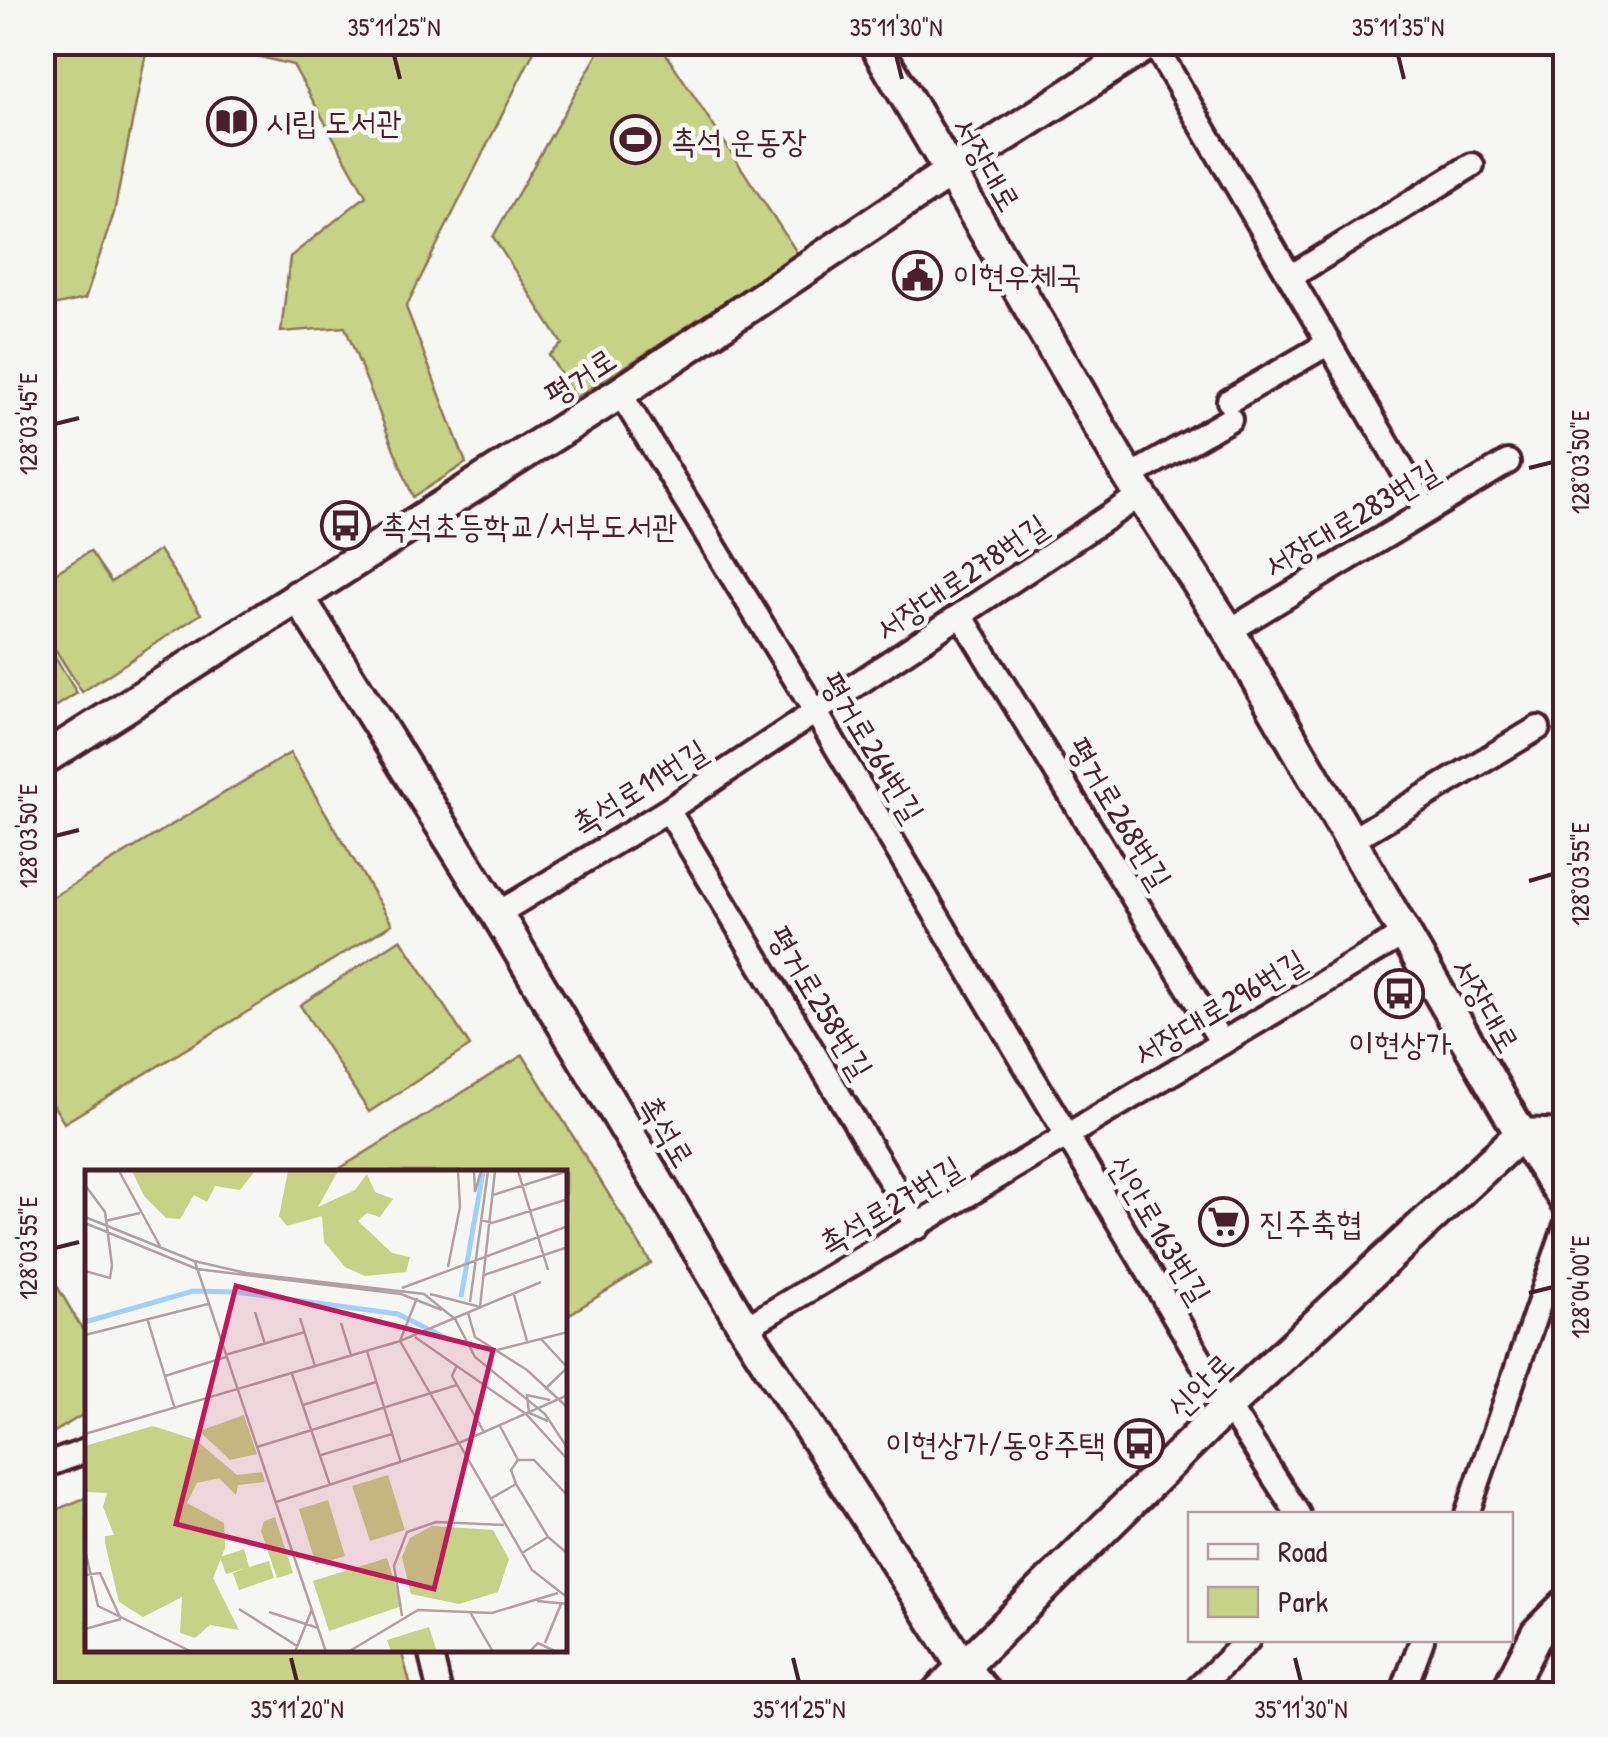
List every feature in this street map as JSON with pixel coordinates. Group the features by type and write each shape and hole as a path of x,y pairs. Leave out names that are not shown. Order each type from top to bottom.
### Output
{"street":[{"name":"서장대로","path":"874,42 1135,486 1229,631 1521,1134 1566,1201"},
{"name":"평거로","path":"42,760 620,392 1145,44"},
{"path":"1145,44 1290,277 1426,510"},
{"path":"1290,277 1472,165"},
{"path":"1135,486 1229,410 1329,344"},
{"name":"평거로264번길","path":"620,392 1067,1137"},
{"name":"서장대로283번길","path":"1229,631 1508,462"},
{"name":"서장대로278번길","path":"814,711 962,617 1135,486"},
{"name":"촉석로","path":"298,596 497,914 745,1328 964,1668 986,1694"},
{"name":"평거로268번길","path":"962,617 1222,1043"},
{"name":"촉석로11번길","path":"497,914 668,810 814,711"},
{"path":"1350,842 1538,728"},
{"name":"평거로258번길","path":"668,810 918,1227"},
{"name":"서장대로296번길","path":"1067,1137 1404,934"},
{"path":"1521,1134 1565,1136"},
{"name":"신안로","path":"936,1694 1228,1406 1521,1134"},
{"name":"촉석로27번길","path":"745,1328 1067,1137"},
{"name":"신안로163번길","path":"1067,1137 1228,1406 1297,1512"},
{"path":"1468,1512 1566,1226"},
{"path":"42,1466 85,1451"},
{"path":"1506,1694 1537,1632 1566,1604"},
{"path":"1192,1694 1246,1642"},
{"path":"1402,1694 1421,1642"},
{"path":"430,1652 440,1694"}],"green space":[{"path":"43,42 148,43 114,213 85,299 43,308"},
{"path":"204,43 538,43 406,307 466,463 413,497 345,327 281,332 290,257 366,196 293,65"},
{"name":"촉석 운동장","path":"604,43 659,43 800,257 575,398 549,355 562,344 493,237"},
{"path":"159,550 201,614 82,692 43,630 43,581 90,551 111,582"},
{"path":"43,638 77,693 43,715 42,714"},
{"path":"290,753 392,924 64,1123 43,1088 43,903"},
{"path":"401,939 470,1046 369,1112 300,1005"},
{"path":"523,1055 651,1263 568,1315 568,1170 337,1170"},
{"path":"43,1262 85,1334 85,1413 43,1439"},
{"path":"85,1498 85,1652 402,1652 413,1694 43,1694 43,1515"}],"place":[{"name":"시립 도서관","path":"231,121"},
{"name":"촉석 운동장","path":"636,140"},
{"name":"이현우체국","path":"918,275"},
{"name":"촉석초등학교/서부도서관","path":"346,525"},
{"name":"이현상가","path":"1400,993"},
{"name":"진주축협","path":"1224,1222"},
{"name":"이현상가/동양주택","path":"1140,1443"}]}
